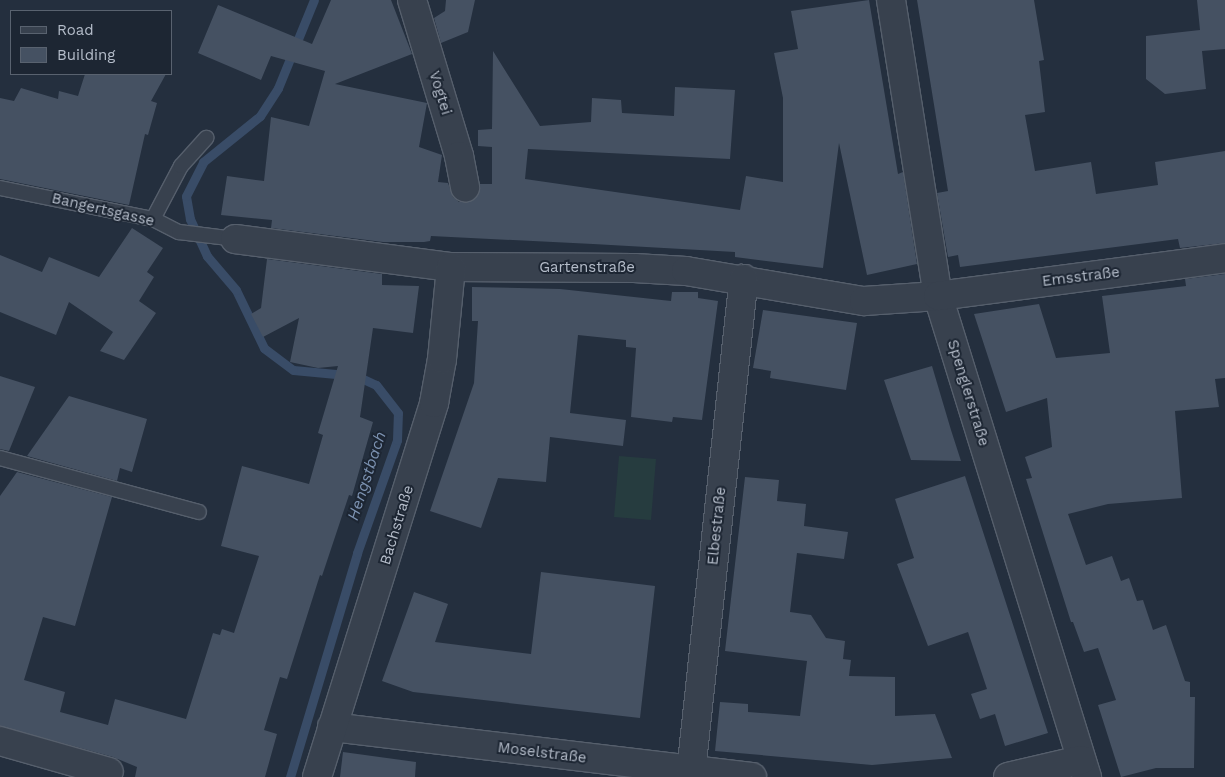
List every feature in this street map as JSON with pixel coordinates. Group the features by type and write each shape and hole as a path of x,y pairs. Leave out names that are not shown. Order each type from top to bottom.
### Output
{"street":[{"name":"Vogtei","path":"412,0 459,156 465,187"},
{"name":"Spenglerstraße","path":"892,0 938,296 1084,768"},
{"name":"Gartenstraße","path":"235,239 450,267 634,268 744,280 864,301 938,296"},
{"name":"Emsstraße","path":"938,296 1225,258"},
{"name":"Bachstraße","path":"317,777 434,403 442,359 450,267"},
{"name":"Elbestraße","path":"691,772 744,280"},
{"name":"Moselstraße","path":"332,726 691,772 752,777"},
{"path":"0,741 109,772"},
{"path":"1008,777 1084,768"}],"lane":[{"path":"153,219 181,166 206,138"},
{"name":"Bangertsgasse","path":"0,188 153,219 178,232 235,239"},
{"path":"0,458 199,512"}],"green space":[{"path":"619,456 656,459 651,520 614,517"}],"building":[{"path":"331,0 391,0 412,54 335,84 427,103 419,147 442,155 438,182 448,183 453,197 459,202 475,199 480,184 492,184 492,147 478,146 478,130 492,129 493,51 540,126 591,122 592,98 621,100 622,113 674,116 675,87 735,90 730,159 528,149 525,179 740,210 746,176 783,182 783,98 774,53 798,49 791,11 869,0 898,174 903,172 917,264 867,275 839,143 823,268 735,257 735,252 431,236 430,241 424,242 383,242 271,228 272,220 221,215 227,176 264,181 271,117 309,126 325,71 271,56 261,80 198,53 218,5 312,44"},
{"path":"446,0 475,0 468,32 441,43 434,18 445,11"},
{"path":"917,0 1034,0 1044,60 1039,61 1045,112 1025,115 1035,171 1091,162 1096,194 1158,185 1155,162 1225,151 1225,243 1180,248 1178,239 960,267 958,255 948,257 937,193 948,191"},
{"path":"1197,0 1225,0 1225,49 1202,51 1206,89 1165,94 1146,79 1146,36 1200,30"},
{"path":"85,75 165,75 151,101 157,103 148,135 145,134 129,205 0,179 0,98 14,101 21,88 58,99 59,91 78,96"},
{"path":"132,228 163,248 147,272 154,277 139,301 156,313 124,360 100,351 113,332 69,302 56,335 0,312 0,255 42,272 49,257 99,277"},
{"path":"267,259 382,274 382,285 419,286 413,333 373,328 360,417 373,422 352,496 349,495 322,576 320,575 287,679 280,677 264,730 277,734 265,777 135,777 137,767 113,757 0,726 0,496 17,472 112,497 75,626 43,617 24,680 65,692 60,712 108,725 115,699 186,719 213,633 220,635 222,629 234,633 259,556 221,546 242,466 309,484 323,435 318,433 338,366 318,368 290,362 299,318 263,337 251,314 261,308"},
{"path":"1225,274 1225,378 1215,379 1219,407 1175,411 1182,498 1108,504 1068,514 1086,565 1112,556 1121,581 1129,578 1137,601 1143,600 1153,630 1166,625 1185,681 1190,682 1190,697 1195,697 1194,768 1156,768 1121,777 1098,705 1116,700 1098,648 1084,652 1073,622 1071,622 1026,479 1032,478 1025,457 1052,447 1047,398 1006,412 974,314 1039,304 1056,358 1110,353 1102,296 1186,286 1185,279"},
{"path":"472,287 560,289 671,301 672,292 698,292 698,298 718,301 702,420 673,417 672,422 631,417 636,348 626,347 626,340 578,335 570,413 626,420 623,446 550,437 546,482 498,478 481,528 430,511 474,383 478,321 472,321"},
{"path":"763,310 857,323 846,390 770,378 771,371 753,368"},
{"path":"932,366 961,461 911,460 884,380"},
{"path":"0,376 35,387 9,451 0,449"},
{"path":"69,396 147,419 132,472 120,468 117,481 27,456"},
{"path":"965,476 1048,733 1005,746 995,714 980,719 971,694 987,689 968,632 928,646 897,564 914,558 895,499"},
{"path":"745,477 779,480 777,501 806,504 804,526 848,532 844,559 797,553 790,612 811,615 826,638 845,641 843,659 851,660 849,676 895,677 895,716 935,714 952,758 872,765 715,751 720,702 748,704 748,712 800,716 807,661 725,651"},
{"path":"541,572 655,586 640,718 413,692 382,681 414,592 448,604 435,642 531,654"},
{"path":"343,752 416,762 415,777 340,777"}],"waterway":[{"name":"Hengstbach","path":"290,777 357,553 397,440 398,413 376,385 357,376 293,370 264,348 236,290 207,256 190,219 186,196 203,162 260,116 278,88 314,0"}]}
